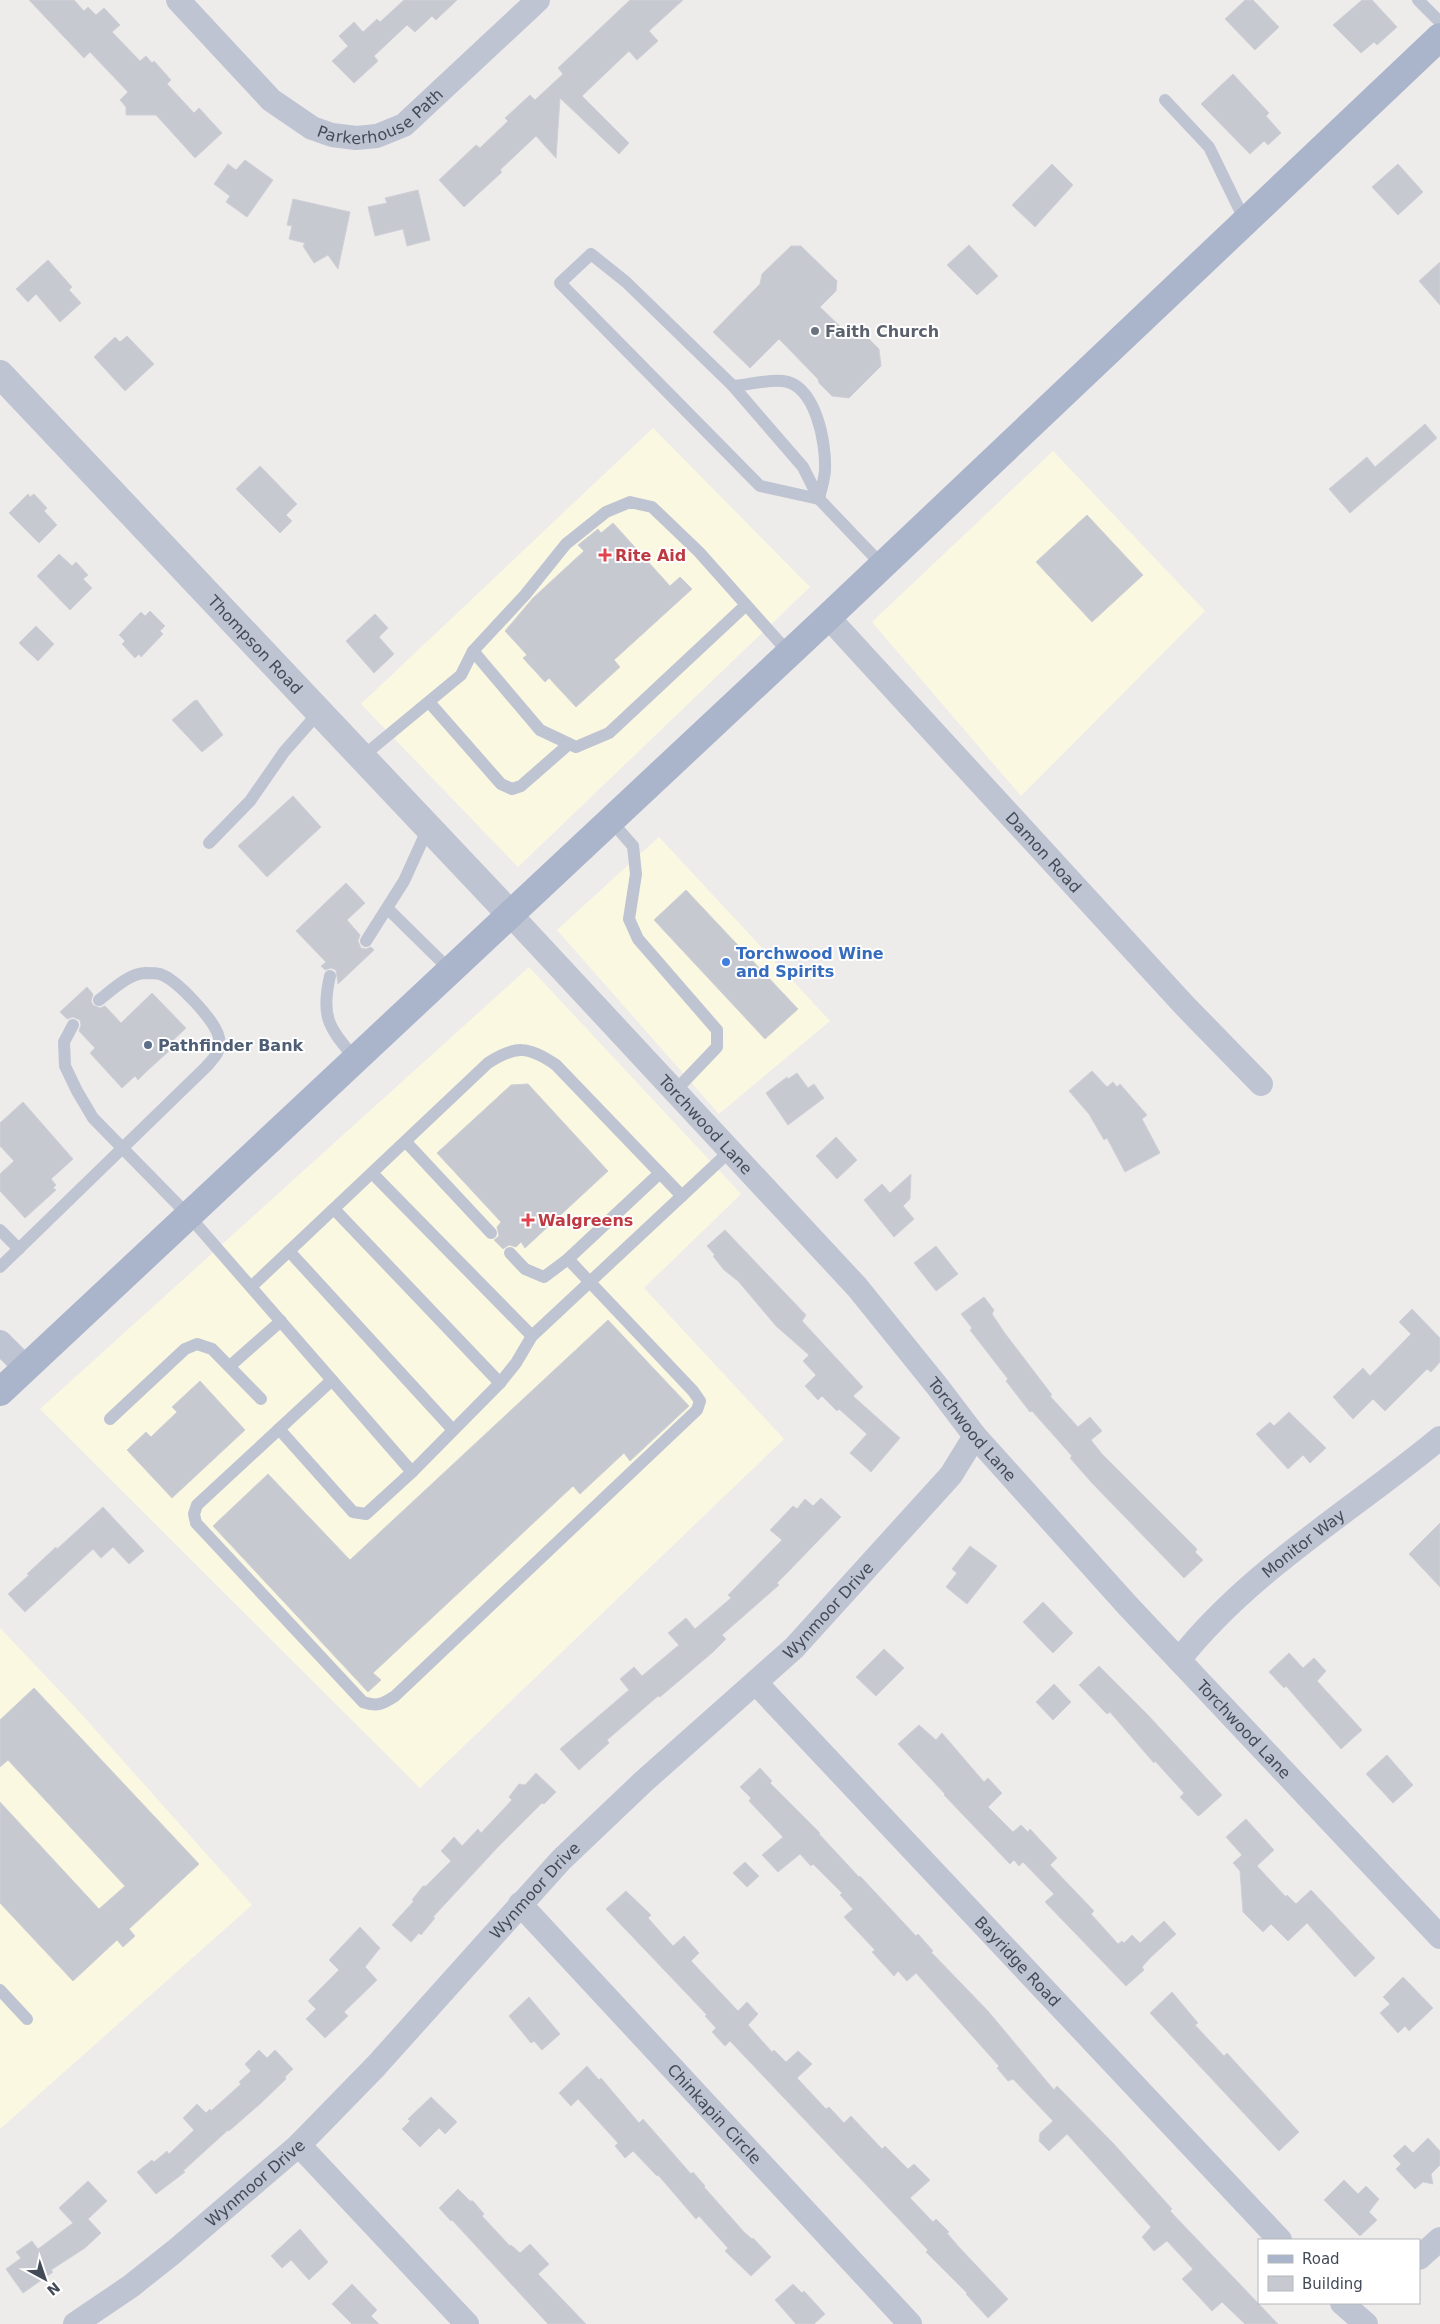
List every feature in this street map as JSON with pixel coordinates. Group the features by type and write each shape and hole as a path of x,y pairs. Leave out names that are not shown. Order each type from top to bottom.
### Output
{"main road":[{"path":"0,1392 828,617 1440,37"}],"street":[{"name":"Parkerhouse Path","path":"178,0 272,100 312,128 332,135 356,138 377,136 404,125 538,0"},
{"name":"Thompson Road","path":"0,374 363,756 511,915"},
{"name":"Damon Road","path":"828,617 1185,1006 1261,1084"},
{"name":"Torchwood Lane","path":"511,915 857,1287 975,1436 1179,1660 1440,1937"},
{"path":"0,1342 26,1368"},
{"name":"Wynmoor Drive","path":"75,2324 131,2286 175,2251 299,2145 376,2066 561,1860 643,1782 794,1648 951,1475 975,1436"},
{"name":"Monitor Way","path":"1179,1660 1201,1632 1293,1549 1391,1479 1440,1438"},
{"name":"Bayridge Road","path":"756,1683 1279,2239"},
{"name":"Chinkapin Circle","path":"520,1904 910,2324"},
{"path":"299,2145 467,2324"},
{"path":"1420,2257 1440,2239"}],"lane":[{"path":"1418,0 1440,22"},
{"path":"1165,100 1209,147 1245,221"},
{"path":"819,499 760,486 560,283 591,254 626,282 733,386 803,467 819,499 882,565"},
{"path":"733,386 784,381 800,389 808,399 816,414 823,440 826,470 819,499"},
{"path":"363,756 461,676 473,651 525,595 566,544 606,512 630,502 652,507 699,552 789,653"},
{"path":"473,651 540,730 576,746 608,734 746,605"},
{"path":"429,702 501,784 512,790 521,786 570,744"},
{"path":"209,843 250,801 284,752 320,711"},
{"path":"611,821 633,846 636,874 628,920 638,939 717,1030 717,1047 675,1091"},
{"path":"366,941 388,909 429,826"},
{"path":"388,909 451,971"},
{"path":"0,1267 206,1068 219,1052 220,1037 208,1018 184,992 160,974 143,973 119,984 100,1000"},
{"path":"330,976 325,997 326,1016 337,1037 356,1060"},
{"path":"73,1025 64,1042 65,1066 93,1118 189,1216 412,1472"},
{"path":"251,1287 488,1063 503,1053 520,1049 539,1053 556,1064 682,1196"},
{"path":"406,1142 491,1233"},
{"path":"279,1429 353,1512 366,1514 412,1472 500,1383 516,1363 532,1336 730,1151"},
{"path":"372,1173 532,1336"},
{"path":"510,1253 524,1268 544,1276 568,1258 660,1173"},
{"path":"334,1209 500,1383"},
{"path":"0,1230 19,1249"},
{"path":"289,1252 453,1430"},
{"path":"332,1380 197,1505 194,1514 196,1523 363,1702 373,1706 382,1704 395,1696 697,1410 700,1401 693,1391 568,1258"},
{"path":"230,1366 281,1321"},
{"path":"110,1419 185,1349 197,1344 212,1349 261,1399"},
{"path":"0,1990 27,2019"}],"shaded area":[{"path":"653,428 810,587 518,867 361,704"},
{"path":"1053,451 1205,611 1021,796 872,622"},
{"path":"659,837 830,1021 719,1114 557,930"},
{"path":"529,967 741,1194 644,1288 784,1439 420,1788 40,1409"},
{"path":"0,1628 75,1707 252,1905 0,2129"}],"building":[{"path":"29,0 74,0 84,11 88,7 96,15 104,8 120,25 112,32 140,61 146,56 152,63 154,61 171,80 167,84 194,113 199,108 222,133 195,158 156,115 126,115 126,107 120,100 128,92 90,52 84,58"},
{"path":"404,0 457,0 436,20 432,16 415,32 407,25 374,56 378,61 354,83 332,61 348,46 339,36 354,22 363,32 377,19 380,22"},
{"path":"630,0 683,0 649,31 658,41 637,60 629,51 582,96 629,143 619,154 560,98 556,158 536,136 500,170 502,172 464,207 439,180 476,145 480,148 508,121 505,118 530,95 535,100 563,74 558,68"},
{"path":"1245,0 1253,0 1279,27 1255,50 1225,19"},
{"path":"1362,0 1372,0 1397,27 1377,45 1374,42 1361,53 1333,25"},
{"path":"1233,74 1269,113 1266,116 1281,133 1268,145 1264,141 1250,154 1201,104"},
{"path":"245,160 273,180 247,217 226,202 230,196 214,184 228,164 236,170"},
{"path":"1052,164 1073,185 1035,227 1012,205"},
{"path":"1398,164 1423,192 1398,215 1372,187"},
{"path":"418,190 430,240 407,246 403,229 375,236 368,207 387,203 385,198"},
{"path":"293,199 350,212 338,269 328,255 314,263 303,246 305,243 289,239 292,226 287,225"},
{"path":"969,245 998,276 977,295 947,265"},
{"path":"791,246 801,246 837,281 836,291 820,307 848,334 866,336 879,349 881,366 849,398 832,396 779,339 750,368 713,332 760,284 762,274"},
{"path":"48,260 72,287 69,290 81,303 60,322 36,294 28,302 16,289"},
{"path":"1440,262 1440,305 1419,281"},
{"path":"127,336 154,364 125,391 94,357 115,337 120,342"},
{"path":"1425,424 1437,438 1350,513 1329,489 1367,457 1375,467"},
{"path":"260,466 297,504 286,515 292,521 280,533 236,489"},
{"path":"28,494 30,497 34,494 47,508 44,511 57,525 39,543 9,513"},
{"path":"1087,515 1143,575 1092,622 1036,562"},
{"name":"Rite Aid","path":"613,523 670,586 680,577 692,589 614,660 620,667 576,707 549,678 545,682 523,658 527,655 505,631 533,598 584,551 578,545 598,529 601,533"},
{"path":"59,554 72,566 76,562 88,575 83,579 92,588 70,610 37,576"},
{"path":"150,611 165,626 160,631 163,634 141,657 139,654 135,658 122,644 125,641 119,635 141,612 145,616"},
{"path":"375,614 388,628 379,637 394,654 374,673 346,641"},
{"path":"36,626 54,644 38,661 19,643"},
{"path":"197,700 223,735 202,752 172,720"},
{"path":"293,796 321,827 267,877 238,846"},
{"path":"346,883 365,903 347,920 360,935 358,941 361,948 371,947 374,950 338,984 336,970 331,968 325,970 321,966 326,962 296,931"},
{"path":"686,890 798,1009 765,1039 654,920"},
{"path":"87,987 93,994 91,1001 93,1005 100,1008 105,1006 121,1023 152,993 186,1028 165,1048 169,1051 138,1080 135,1076 122,1088 90,1053 95,1048 79,1031 80,1020 73,1017 67,1019 60,1012"},
{"path":"1092,1071 1107,1087 1113,1082 1117,1087 1120,1084 1147,1115 1142,1119 1160,1153 1125,1172 1107,1138 1104,1140 1089,1114 1069,1091"},
{"path":"797,1073 808,1088 814,1084 824,1098 788,1125 766,1093 787,1077 788,1079"},
{"name":"Walgreens","path":"528,1084 608,1171 525,1248 521,1242 516,1247 509,1245 503,1249 494,1240 499,1236 497,1227 501,1222 437,1153 511,1085"},
{"path":"23,1102 73,1159 51,1179 56,1185 53,1188 56,1190 25,1218 0,1191 0,1174 14,1161 0,1146 0,1123"},
{"path":"836,1137 857,1160 837,1179 816,1156"},
{"path":"911,1174 910,1199 903,1206 914,1219 894,1237 864,1200 882,1184 890,1193"},
{"path":"725,1230 806,1315 802,1321 863,1387 853,1396 900,1438 871,1472 850,1453 867,1434 839,1409 837,1411 822,1396 818,1400 805,1386 816,1375 803,1361 809,1355 776,1326 738,1281 724,1270 713,1256 715,1255 707,1246"},
{"path":"936,1246 958,1274 936,1291 914,1263"},
{"path":"984,1297 994,1310 992,1314 1004,1332 1052,1395 1050,1396 1078,1427 1090,1417 1102,1431 1091,1440 1102,1454 1197,1549 1195,1552 1203,1560 1184,1578 1092,1483 1070,1458 1072,1456 1032,1411 1030,1412 1006,1381 1008,1379 970,1330 972,1328 961,1314"},
{"path":"1412,1309 1440,1338 1440,1362 1431,1372 1427,1369 1385,1411 1373,1399 1353,1419 1333,1397 1363,1368 1370,1376 1411,1334 1399,1322"},
{"path":"608,1320 689,1406 630,1461 624,1453 580,1494 573,1486 373,1673 381,1680 368,1692 213,1526 268,1474 350,1560"},
{"path":"200,1381 245,1430 172,1498 127,1450 146,1432 151,1437 177,1412 172,1407"},
{"path":"1289,1412 1326,1448 1310,1463 1303,1455 1288,1469 1256,1434 1270,1422 1274,1426"},
{"path":"821,1498 841,1517 777,1583 779,1585 722,1635 726,1639 713,1652 607,1740 609,1743 579,1770 560,1749 629,1690 620,1679 634,1667 642,1676 679,1645 668,1633 686,1618 695,1629 731,1598 728,1595 782,1540 770,1530 793,1506 797,1509 805,1499 813,1506"},
{"path":"103,1507 144,1551 129,1564 113,1547 101,1558 93,1549 25,1612 8,1594 56,1547 57,1549"},
{"path":"1440,1523 1440,1587 1409,1554"},
{"path":"970,1546 997,1566 967,1604 946,1587 957,1573 952,1569"},
{"path":"1043,1602 1073,1633 1053,1653 1023,1622"},
{"path":"884,1649 904,1668 876,1696 856,1677"},
{"path":"1289,1653 1303,1668 1314,1658 1326,1671 1317,1681 1362,1730 1341,1749 1286,1686 1284,1688 1269,1672"},
{"path":"1099,1666 1147,1714 1222,1795 1201,1814 1198,1816 1180,1797 1184,1793 1155,1761 1154,1763 1110,1712 1107,1714 1079,1685"},
{"path":"1054,1684 1071,1702 1053,1720 1036,1702"},
{"path":"34,1688 199,1864 129,1929 135,1936 123,1947 117,1940 73,1981 0,1903 0,1802 99,1909 125,1886 8,1760 0,1767 0,1720"},
{"path":"919,1725 936,1740 942,1733 984,1782 988,1778 1002,1793 988,1807 1013,1832 1021,1825 1028,1832 1030,1829 1057,1858 1050,1865 1094,1911 1091,1914 1118,1944 1122,1941 1124,1943 1132,1935 1140,1943 1164,1921 1176,1934 1150,1958 1142,1967 1144,1970 1126,1986 1045,1902 1054,1894 1023,1862 1019,1866 1014,1860 1010,1864 898,1744"},
{"path":"1387,1755 1413,1785 1393,1803 1366,1774"},
{"path":"760,1768 772,1781 770,1783 820,1833 859,1877 916,1936 918,1934 933,1951 931,1952 988,2011 1054,2090 1057,2086 1113,2143 1172,2209 1170,2211 1278,2324 1245,2324 1222,2302 1212,2311 1182,2279 1193,2269 1167,2241 1154,2251 1142,2237 1151,2227 1067,2134 1049,2151 1039,2141 1040,2133 1053,2121 1013,2079 1008,2081 997,2068 999,2066 916,1973 907,1981 898,1971 894,1976 872,1952 875,1950 844,1917 853,1909 840,1895 842,1893 813,1864 811,1866 800,1854 778,1872 762,1855 783,1837 749,1801 751,1798 740,1787"},
{"path":"536,1773 556,1792 544,1804 542,1803 497,1848 433,1917 435,1918 421,1935 419,1933 411,1942 392,1925 414,1901 412,1900 423,1886 426,1886 451,1861 441,1851 454,1837 462,1846 478,1829 481,1833 512,1800 509,1797 519,1784 525,1785"},
{"path":"1246,1819 1274,1850 1257,1866 1286,1897 1287,1895 1296,1904 1311,1890 1375,1958 1355,1977 1307,1923 1288,1941 1271,1924 1263,1932 1243,1912 1240,1871 1233,1863 1242,1855 1226,1837"},
{"path":"745,1862 759,1876 747,1887 733,1873"},
{"path":"626,1891 651,1915 648,1918 673,1946 684,1936 699,1953 691,1961 738,2011 747,2002 758,2014 748,2025 772,2052 774,2050 786,2062 798,2051 812,2064 797,2078 826,2109 829,2107 844,2123 851,2116 882,2149 885,2146 908,2169 914,2164 930,2180 910,2198 933,2222 936,2219 949,2232 947,2233 958,2246 1008,2299 988,2318 967,2293 926,2252 928,2250 730,2041 725,2046 712,2032 716,2028 705,2016 707,2015 606,1909"},
{"path":"360,1927 380,1948 365,1967 377,1980 344,2012 348,2016 325,2038 306,2019 316,2009 308,2001 339,1970 329,1960"},
{"path":"1403,1977 1433,2008 1409,2031 1405,2026 1398,2033 1380,2013 1390,2004 1383,1997"},
{"path":"1172,1992 1198,2023 1195,2025 1224,2056 1227,2053 1299,2132 1279,2151 1150,2013"},
{"path":"529,1997 560,2034 542,2050 534,2041 531,2043 509,2016"},
{"path":"259,2050 267,2058 275,2050 293,2069 285,2077 286,2079 260,2104 183,2171 185,2172 156,2194 137,2172 152,2160 154,2162 167,2151 169,2154 194,2130 183,2118 197,2104 206,2113 210,2109 211,2111 241,2084 239,2082 251,2071 245,2064"},
{"path":"587,2066 599,2080 601,2078 639,2123 643,2119 691,2174 693,2172 744,2232 753,2238 771,2257 751,2276 725,2251 728,2248 699,2216 696,2219 658,2175 633,2151 625,2158 615,2146 618,2143 578,2099 571,2106 559,2093"},
{"path":"431,2097 457,2122 445,2134 439,2128 420,2147 402,2129 410,2121 408,2119"},
{"path":"1428,2138 1440,2151 1440,2165 1431,2174 1433,2184 1423,2182 1415,2189 1396,2169 1401,2164 1393,2156 1405,2145 1413,2153"},
{"path":"1344,2180 1358,2194 1366,2186 1379,2199 1369,2212 1377,2220 1360,2236 1324,2200"},
{"path":"88,2181 107,2201 88,2219 101,2233 85,2248 51,2270 53,2272 23,2293 6,2269 21,2258 16,2252 32,2241 38,2249 73,2223 59,2208"},
{"path":"458,2189 470,2201 473,2201 484,2214 482,2216 510,2246 520,2253 530,2244 549,2264 538,2274 586,2324 548,2324 439,2208"},
{"path":"300,2229 328,2262 309,2280 291,2260 282,2268 271,2256"},
{"path":"352,2284 377,2310 371,2316 379,2324 352,2324 332,2304"},
{"path":"793,2284 802,2293 804,2291 825,2314 814,2324 796,2324 775,2300"}],"place":[{"name":"Faith Church","path":"815,331"},
{"name":"Rite Aid","path":"605,555"},
{"name":"Torchwood Wine and Spirits","path":"726,962"},
{"name":"Pathfinder Bank","path":"148,1045"},
{"name":"Walgreens","path":"528,1220"}]}
